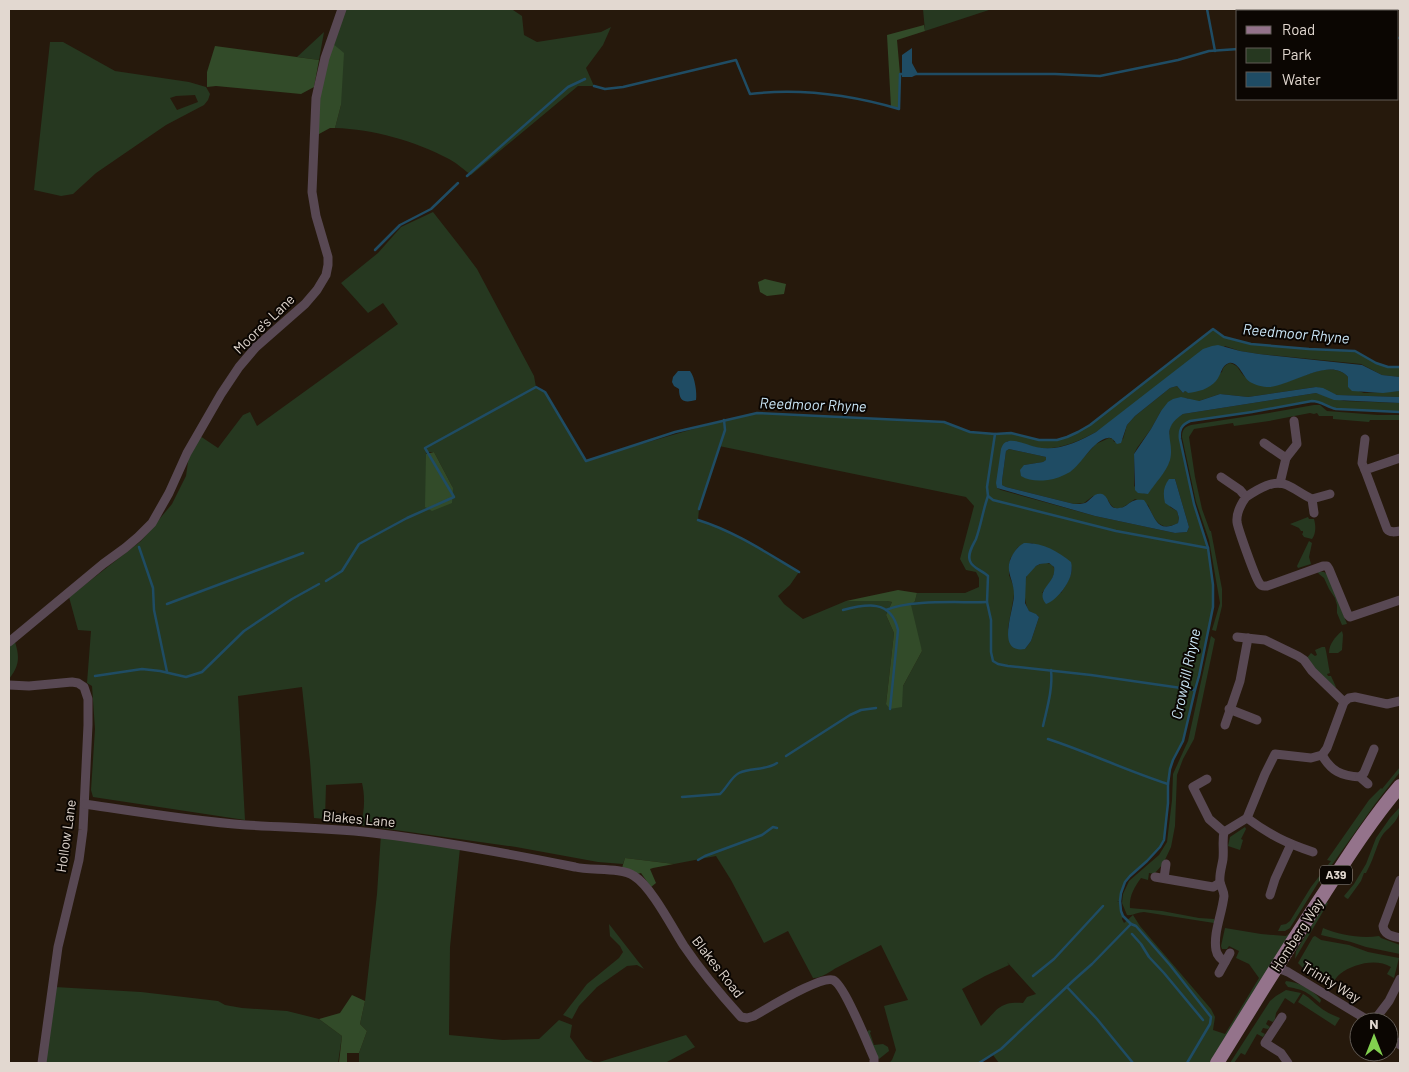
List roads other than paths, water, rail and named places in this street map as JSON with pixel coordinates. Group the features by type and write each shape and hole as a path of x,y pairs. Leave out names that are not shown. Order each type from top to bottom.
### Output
{"main road":[{"name":"Homberg Way","path":"1217,1063 1354,846 1400,786"}],"street":[{"name":"Moore's Lane","path":"9,642 132,543 152,522 170,493 187,453 240,367 256,348 305,304 317,290 326,275 328,257 316,216 312,192 316,98 325,58 342,9"},
{"path":"1280,483 1286,458 1297,444 1294,421"},
{"path":"1365,440 1362,463 1387,529 1389,532 1400,531"},
{"path":"1264,443 1286,458"},
{"path":"1365,470 1400,458"},
{"path":"1221,477 1240,490 1246,497"},
{"path":"1330,494 1312,499 1280,483 1257,490 1246,497 1239,509 1237,522 1260,584 1267,586 1327,566 1350,617 1400,600"},
{"path":"1312,499 1314,512"},
{"path":"1237,637 1264,640 1298,656 1344,702"},
{"path":"1224,725 1240,681 1248,638"},
{"name":"Hollow Lane","path":"9,685 29,686 78,683 84,687 88,699 82,840 58,947 42,1063"},
{"path":"1225,962 1218,955 1216,948 1218,923 1224,895 1220,882 1224,856 1222,838 1224,832 1246,818 1275,754 1310,758 1322,755 1327,748 1344,702 1349,698 1355,697 1387,704 1400,702"},
{"path":"1229,709 1257,720"},
{"path":"1360,777 1364,774 1374,749"},
{"path":"1322,755 1329,767 1335,771 1360,777 1368,784"},
{"path":"1206,779 1190,788 1209,819 1224,832"},
{"name":"Blakes Lane","path":"85,804 245,825 381,834 540,859 576,868 617,871 630,874"},
{"path":"1246,818 1271,835 1313,852"},
{"path":"1270,895 1291,844"},
{"path":"1166,864 1159,878 1213,888 1220,882"},
{"name":"Blakes Road","path":"630,874 641,882 685,947 741,1017 754,1016 819,982 829,980 837,982 846,997 874,1058 874,1063"},
{"path":"1265,875 1275,879"},
{"path":"1400,880 1383,926 1386,933 1400,938"},
{"path":"1219,974 1230,953"},
{"name":"Trinity Way","path":"1276,967 1355,1012"},
{"path":"1380,1012 1389,1001 1400,979"},
{"path":"1282,1017 1262,1041 1281,1053 1288,1063"}],"water":[{"path":"912,48 912,63 918,74 912,77 902,77 902,55"},
{"path":"1218,345 1259,354 1362,365 1382,375 1400,377 1400,391 1383,393 1352,391 1348,387 1348,377 1340,371 1331,370 1310,374 1278,385 1264,387 1247,380 1236,365 1229,363 1224,366 1218,379 1203,390 1188,393 1185,391 1183,393 1177,386 1170,388 1135,416 1127,425 1121,443 1117,444 1109,438 1097,443 1070,472 1062,476 1051,480 1030,480 1024,478 1021,476 1020,470 1024,465 1043,462 1046,460 1046,457 1009,449 1006,451 1002,485 1006,487 1074,504 1085,503 1095,495 1102,494 1115,508 1123,507 1135,500 1144,500 1156,521 1160,525 1165,526 1178,523 1177,511 1165,503 1164,497 1167,482 1169,479 1175,479 1189,527 1187,532 1175,533 1095,516 997,488 996,483 1001,449 1005,443 1016,441 1036,447 1052,448 1082,439 1096,432 1203,349"},
{"path":"678,371 690,371 692,374 696,400 686,401 681,399 679,389 672,382 673,377"},
{"path":"1316,387 1323,388 1337,395 1400,397 1400,403 1334,400 1316,393 1183,414 1176,420 1170,430 1171,453 1166,469 1148,494 1138,493 1135,490 1134,454 1161,411 1173,399 1181,397 1199,401 1220,394 1248,397"},
{"path":"1024,543 1037,544 1061,554 1071,562 1072,570 1062,592 1046,604 1043,594 1052,578 1054,567 1049,563 1040,564 1026,577 1025,603 1029,611 1039,617 1031,641 1025,649 1016,649 1011,645 1008,638 1014,595 1009,565 1014,552"}],"waterway":[{"path":"1207,9 1215,51"},
{"path":"915,74 1055,74 1100,76 1178,60 1209,51 1236,49"},
{"path":"594,86 605,89 623,87 736,60 750,94 806,92 862,100 899,109 900,74 902,74"},
{"path":"467,176 568,87 585,79"},
{"path":"375,250 400,225 431,209 458,183"},
{"name":"Reedmoor Rhyne","path":"326,581 342,571 359,544 407,518 454,497 425,448 536,387 545,392 586,461 675,432 757,413 944,422 970,432 1011,433 1039,440 1057,440 1090,425 1213,329 1224,337 1251,344 1355,351 1376,363 1388,367 1400,367"},
{"name":"Crowpill Rhyne","path":"979,1063 1001,1049 1092,964 1131,924 1121,911 1121,893 1125,882 1147,861 1164,840 1170,769 1183,741 1213,607 1213,585 1208,548 1194,504 1180,439 1181,428 1190,421 1312,401 1336,409 1400,412"},
{"path":"699,509 725,430 724,420"},
{"path":"995,434 987,487 988,496 993,500 1116,531 1208,548"},
{"path":"988,496 978,534 969,558 973,566 988,576 987,602 991,620 991,652 993,661 1008,666 1091,675 1195,690"},
{"path":"698,520 737,536 799,572"},
{"path":"139,547 153,588 154,610 167,672"},
{"path":"167,604 303,553"},
{"name":"Reedmoor Rhyne","path":"95,676 142,669 186,677 202,672 244,631 292,599 319,584"},
{"path":"886,610 908,604 987,602"},
{"path":"843,610 860,606 876,606 884,608 895,620 898,630 890,709"},
{"path":"1043,726 1048,705 1051,670"},
{"path":"786,756 850,715 861,710 876,708"},
{"path":"1048,739 1168,784"},
{"path":"682,797 720,794 739,773 768,767 777,763"},
{"path":"698,860 762,835 773,827 777,828"},
{"path":"1033,976 1054,959 1103,906"},
{"path":"1131,924 1136,926 1170,965 1211,1017 1210,1024 1187,1063"},
{"path":"1132,934 1149,957 1203,1020"},
{"path":"1067,987 1097,1019 1133,1063"}]}
